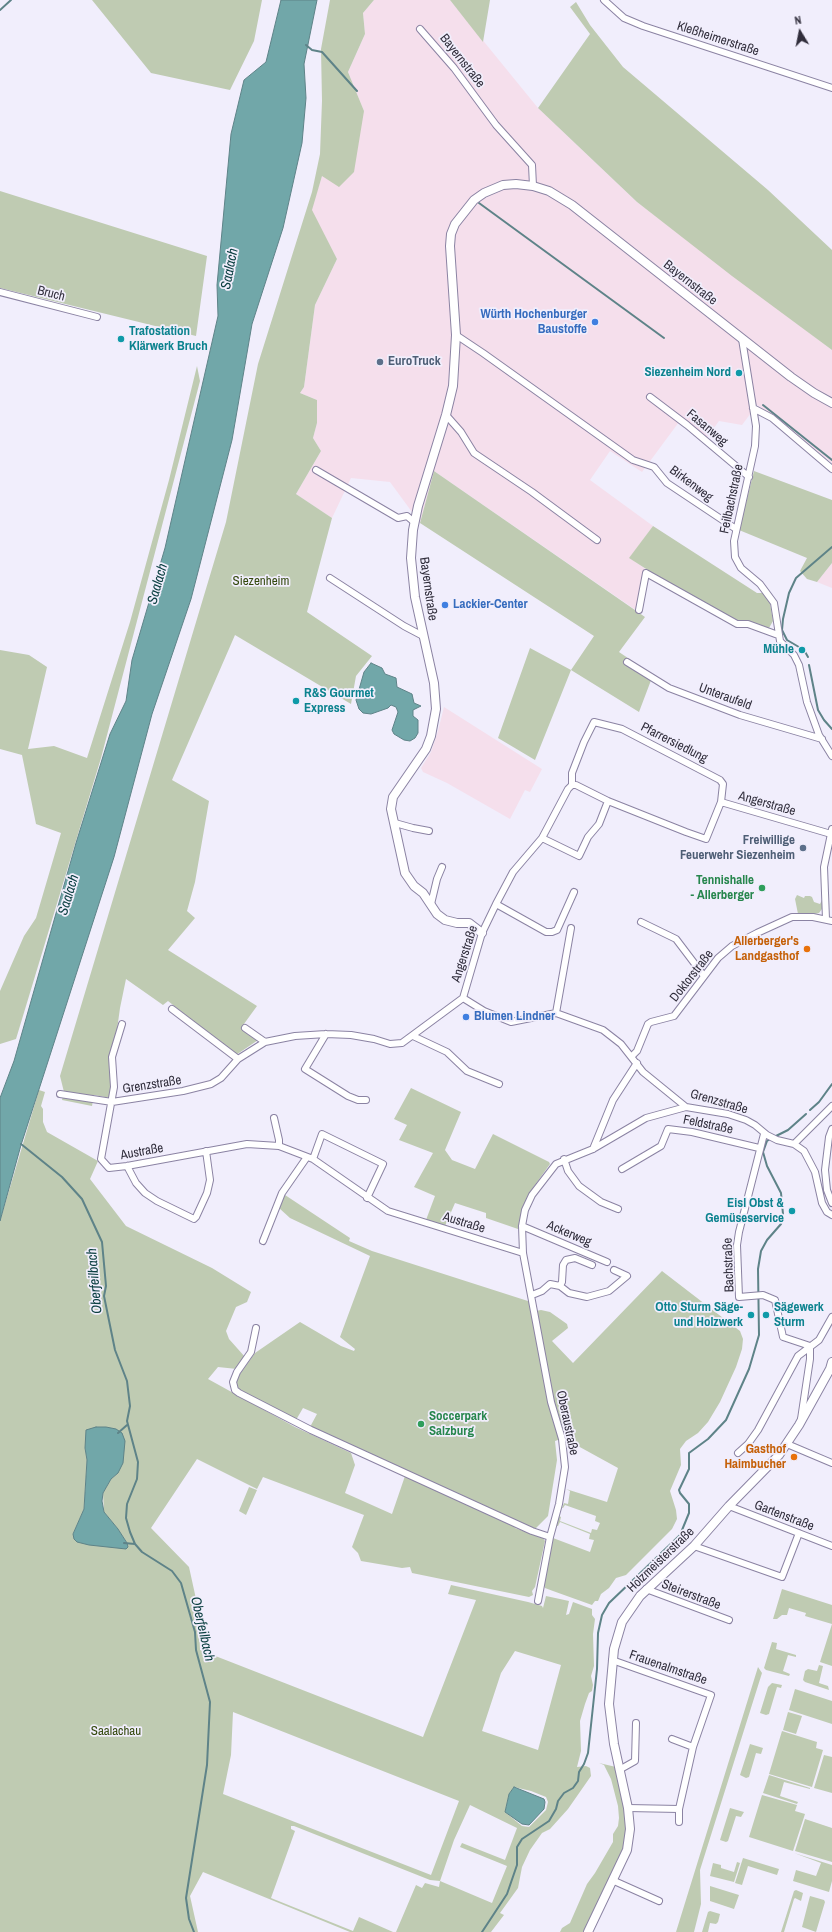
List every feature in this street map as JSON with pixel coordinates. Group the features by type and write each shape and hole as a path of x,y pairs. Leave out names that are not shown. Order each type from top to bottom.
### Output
{"street":[{"name":"Kleßheimerstraße","path":"604,0 624,18 643,26 832,88"},
{"name":"Bayernstraße","path":"420,29 454,68 496,125 532,165 533,186"},
{"name":"Bayernstraße","path":"431,904 405,873 391,809 393,798 426,749 434,720 436,703 434,683 423,636 411,572 411,544 414,522 446,415 454,380 456,335 450,246 451,234 455,224 468,206 484,193 504,185 516,184 533,186 561,197 742,340 814,393 832,403"},
{"name":"Bruch","path":"0,292 97,317"},
{"name":"Birkenweg","path":"456,335 483,352 633,460 654,467 667,483 736,529"},
{"name":"Feilbachstraße","path":"742,340 756,426 755,446 736,529 734,551 741,568 760,584 774,603 780,641 794,655 799,665 808,702 822,739 832,756"},
{"name":"Fasanweg","path":"650,397 687,424 749,477"},
{"path":"753,408 772,418 832,469"},
{"path":"446,415 461,432 474,453 532,492 597,540"},
{"path":"316,470 398,518 407,516 414,522"},
{"path":"639,610 646,573 737,624 748,624 778,634"},
{"name":"Bayernstraße","path":"330,578 404,626 423,636"},
{"name":"Unteraufeld","path":"627,662 670,688 740,715 822,739"},
{"name":"Pfarrersiedlung","path":"572,785 572,772 596,719 622,729 720,780 723,784 721,802"},
{"name":"Angerstraße","path":"463,998 482,933 496,904 513,872 542,838 568,789 572,785 576,785 608,801 706,839 721,802 831,831"},
{"path":"542,838 579,856 588,837 599,824 608,801"},
{"path":"395,823 413,828 429,830"},
{"path":"829,920 824,867 831,831"},
{"path":"442,867 437,879 431,904 437,914 445,920 457,923 469,923 482,933"},
{"path":"496,904 546,932 552,932 557,930 574,892"},
{"name":"Doktorstraße","path":"632,1056 637,1051 648,1024 674,1016 718,958 732,946 792,917 813,917 829,920"},
{"path":"641,922 676,940 704,976"},
{"path":"463,998 484,1011 511,1022 556,1013 571,928"},
{"name":"Grenzstraße","path":"60,1094 112,1102 183,1091 211,1084 221,1078 238,1059 265,1042 295,1036 326,1034 363,1036 397,1044 407,1041 428,1022 463,998"},
{"path":"172,1008 238,1059"},
{"name":"Grenzstraße","path":"556,1013 603,1030 621,1044 632,1056 642,1072 686,1107 728,1114 746,1120 776,1140 794,1144"},
{"name":"Austraße","path":"122,1024 112,1057 114,1087 101,1159 109,1168 247,1144 279,1146 310,1158 388,1211 524,1253"},
{"path":"245,1028 265,1042"},
{"path":"326,1034 305,1069 348,1096 358,1100 366,1100"},
{"path":"413,1036 447,1052 467,1071 499,1084"},
{"path":"593,1149 613,1100 637,1063"},
{"path":"832,1106 794,1144 804,1151 810,1162 815,1172 822,1204 827,1212 832,1215"},
{"path":"524,1253 522,1226 525,1210 532,1195 556,1164 593,1149 646,1118 686,1107"},
{"path":"274,1118 279,1146"},
{"name":"Feldstraße","path":"622,1170 661,1146 668,1129 692,1132 759,1148"},
{"path":"832,1129 829,1137 825,1170 827,1190 832,1203"},
{"path":"263,1241 282,1193 310,1158 322,1134 383,1164 367,1198"},
{"name":"Bachstraße","path":"765,1134 759,1148 737,1244 739,1297 763,1295 775,1300 783,1337 810,1346"},
{"path":"127,1166 136,1183 145,1193 194,1219 210,1180 206,1151"},
{"path":"564,1160 568,1171 579,1186 601,1202 618,1210"},
{"name":"Ackerweg","path":"522,1226 607,1262"},
{"name":"Oberaustraße","path":"524,1253 551,1402 560,1429 564,1449 563,1484 550,1537 538,1601"},
{"path":"560,1286 562,1282 562,1265 566,1260 575,1258 592,1265"},
{"path":"532,1295 542,1291 550,1284 560,1286 569,1293 587,1296 609,1291 627,1276 614,1270"},
{"path":"738,1453 748,1444 758,1430 798,1356 819,1340 832,1317"},
{"path":"256,1328 251,1352 237,1372 233,1382 235,1390 239,1393 317,1433 532,1531 550,1537"},
{"path":"799,1425 810,1359 810,1346"},
{"name":"Holzmeisterstraße","path":"588,1932 627,1850 630,1829 628,1808 619,1770 609,1704 612,1660 622,1622 630,1608 646,1589 694,1546 728,1506 779,1455 799,1425 830,1369 832,1362"},
{"path":"787,1444 832,1463"},
{"name":"Gartenstraße","path":"728,1506 832,1546"},
{"path":"694,1546 782,1577 799,1533"},
{"name":"Steirerstraße","path":"646,1589 729,1620"},
{"name":"Frauenalmstraße","path":"612,1660 711,1695 693,1746 679,1808 679,1822"},
{"path":"619,1770 635,1760 636,1723"},
{"path":"672,1739 693,1746"},
{"path":"628,1808 679,1808"},
{"path":"612,1880 659,1901"}],"shaded area":[{"path":"374,0 450,0 538,108 637,202 832,350 832,463 757,405 742,425 719,421 705,440 679,422 642,472 610,451 590,480 653,526 630,558 647,570 640,613 434,471 420,523 390,482 351,478 332,518 296,494 321,451 313,438 317,423 317,400 300,393 304,387 315,305 337,259 311,210 322,176 364,111 348,72 365,34 363,13"},
{"path":"832,563 832,588 817,582"},
{"path":"444,707 542,769 530,792 525,790 510,819 447,783 423,772 421,768 431,752"}],"green space":[{"path":"92,0 262,0 254,41 230,90 151,73"},
{"name":"Siezenheim","path":"330,0 374,0 363,13 365,34 348,72 364,111 354,172 339,187 322,176 312,210 337,259 315,305 304,387 300,393 317,400 317,423 313,438 321,451 296,494 332,518 307,612 372,656 356,676 351,704 235,635 172,780 209,801 195,882 187,911 195,918 168,950 257,1006 241,1028 258,1040 236,1055 168,1001 163,1005 126,979 116,1037 110,1056 110,1098 94,1095 92,1106 62,1100 64,1092 60,1076 226,522 258,364 312,192 320,154 322,101 321,49"},
{"path":"450,0 490,0 483,42"},
{"path":"576,2 590,25 623,67 768,190 832,250 832,350 732,276 637,202 538,108 590,34 570,7"},
{"path":"0,191 207,256 196,336 0,288"},
{"path":"197,366 200,381 101,758 16,1039 0,1044 0,991 24,936 36,918 61,833 36,824 22,755 0,749 0,650 29,655 47,667 28,749 54,746 87,758 130,622 169,480"},
{"path":"434,471 645,617 619,652 653,675 639,712 571,670 594,636 420,523"},
{"path":"754,471 832,500 832,563 817,582 807,579 800,571 807,558 739,530"},
{"path":"653,526 757,593 763,593 770,603 773,621 769,628 748,621 738,621 682,592 629,558"},
{"path":"530,648 571,670 535,760 498,738"},
{"path":"797,895 804,898 805,896 810,896 814,902 820,904 822,900 822,909 819,913 798,914 795,899"},
{"path":"411,1088 461,1112 445,1150 452,1160 475,1169 493,1134 549,1162 550,1164 530,1192 518,1229 486,1218 486,1213 455,1203 445,1226 426,1220 435,1196 414,1187 433,1153 399,1140 407,1125 394,1119"},
{"name":"Saalachau","path":"39,1090 45,1092 41,1106 43,1109 43,1122 47,1132 98,1161 90,1179 126,1226 212,1268 251,1292 247,1302 236,1307 226,1331 229,1339 245,1357 237,1369 218,1367 208,1379 295,1427 351,1453 355,1465 345,1493 392,1514 405,1476 514,1525 515,1528 543,1538 545,1541 535,1587 532,1591 533,1595 529,1597 412,1573 410,1567 402,1568 361,1561 358,1553 352,1547 364,1515 263,1477 257,1489 197,1459 151,1528 189,1567 198,1608 200,1650 423,1737 476,1600 448,1594 451,1585 528,1602 542,1606 543,1608 546,1596 569,1601 566,1615 569,1614 573,1602 592,1609 592,1615 595,1619 593,1634 594,1666 591,1676 593,1685 580,1721 581,1751 577,1767 586,1766 590,1768 591,1776 568,1809 550,1829 542,1833 530,1850 522,1867 518,1888 500,1913 504,1915 491,1932 396,1932 416,1885 422,1888 425,1883 439,1887 440,1881 430,1880 291,1826 291,1829 295,1831 271,1898 353,1931 359,1917 393,1932 350,1932 203,1872 190,1896 198,1932 0,1932 0,1221","holes":["85,1448 118,1473 111,1479 103,1493 104,1512 127,1543 73,1534 84,1509 87,1460","515,1651 561,1665 538,1750 482,1731 501,1673","233,1712 459,1801 431,1875 223,1794 231,1755","514,1787 531,1791 546,1797 548,1802 546,1810 529,1827 522,1826 505,1812 509,1794","470,1805 517,1828 505,1860 462,1843 460,1847 507,1866 492,1903 440,1881 454,1840"]},
{"path":"285,1195 350,1238 349,1241 372,1251 531,1302 536,1311 541,1310 550,1312 567,1324 568,1328 552,1341 573,1363 662,1271 740,1331 743,1339 742,1349 736,1367 720,1402 708,1422 698,1433 686,1441 680,1449 681,1465 670,1491 676,1510 677,1519 672,1529 626,1575 616,1578 609,1588 601,1594 598,1601 595,1601 592,1605 545,1588 543,1584 553,1538 590,1552 594,1540 589,1539 590,1534 560,1522 558,1526 556,1526 559,1516 561,1517 560,1521 591,1533 592,1529 597,1530 600,1523 595,1521 596,1516 565,1505 562,1508 564,1503 568,1504 570,1491 566,1489 607,1502 618,1468 567,1440 564,1435 558,1435 558,1440 555,1441 557,1460 548,1516 534,1530 310,1427 317,1414 303,1408 296,1420 239,1391 235,1385 237,1378 255,1353 300,1322 341,1346 354,1351 355,1349 340,1337 370,1256 290,1218 279,1208"},
{"path":"249,1487 257,1490 246,1515 239,1511"},
{"path":"782,1589 832,1605 832,1624 805,1616 806,1613 789,1608 787,1615 782,1615 777,1619 773,1619"},
{"path":"832,1624 832,1666 820,1662"},
{"path":"772,1642 777,1643 776,1649 796,1655 796,1657 788,1655 783,1671 790,1674 789,1676 766,1670 764,1668"},
{"path":"819,1665 823,1666 819,1683 828,1686 829,1690 803,1680 805,1671 808,1669 817,1671"},
{"path":"758,1667 762,1673 700,1870 701,1904 694,1932 676,1932"},
{"path":"772,1683 782,1685 781,1688 777,1687 769,1714 766,1715 760,1713 768,1687"},
{"path":"795,1689 832,1701 832,1724 789,1710"},
{"path":"788,1712 802,1716 796,1734 783,1730"},
{"path":"782,1731 817,1742 816,1748 823,1750 812,1787 769,1774"},
{"path":"750,1744 763,1748 761,1754 756,1753 749,1777 746,1778 740,1775"},
{"path":"824,1755 832,1757 832,1793 814,1788"},
{"path":"599,1763 616,1767 628,1815 627,1843 584,1932 560,1932 562,1928 570,1923 587,1884 613,1842 613,1834 618,1826 618,1806 611,1779 604,1765"},
{"path":"769,1775 810,1789 784,1782 780,1796 798,1802 797,1804 763,1793"},
{"path":"762,1795 797,1805 795,1811 805,1814 793,1851 749,1837"},
{"path":"730,1808 744,1812 741,1817 736,1816 728,1841 726,1842 720,1840"},
{"path":"805,1819 832,1828 832,1862 795,1851"},
{"path":"794,1853 832,1865 832,1881 829,1892 793,1881 796,1870 816,1876 821,1863"},
{"path":"743,1858 779,1869 777,1875 748,1866 742,1885 735,1883"},
{"path":"737,1862 740,1863 734,1882 710,1876 713,1863 721,1865 721,1868 734,1872"},
{"path":"710,1886 739,1895 734,1909 710,1901"},
{"path":"796,1890 803,1893 801,1901 795,1898 794,1899 784,1932 781,1932 794,1891"},
{"path":"810,1896 824,1900 825,1902 816,1932 802,1927"},
{"path":"710,1911 720,1914 718,1922 716,1924 710,1923 708,1932 702,1932 708,1912"}],"water":[{"name":"Saalach","path":"281,0 317,0 304,64 306,98 302,143 283,228 252,324 232,440 191,599 152,714 114,857 21,1145 0,1221 0,1098 14,1061 76,843 110,734 126,701 132,660 165,548 218,316 217,285 231,134 244,80 266,62"},
{"path":"371,663 382,668 385,674 396,678 397,687 412,694 414,703 421,706 413,710 413,716 418,720 418,733 415,738 410,741 404,740 394,734 392,730 398,712 396,707 391,705 388,708 371,714 363,713 359,709 356,700 364,672"},
{"path":"96,1427 116,1429 122,1433 125,1441 123,1463 118,1473 111,1479 103,1493 102,1501 104,1512 127,1543 128,1547 126,1549 89,1545 77,1542 74,1539 73,1534 84,1509 87,1460 85,1448 86,1430"},
{"path":"514,1787 544,1799 544,1809 529,1825 522,1824 505,1812 509,1794"}],"waterway":[{"path":"0,10 11,0"},
{"path":"306,45 312,50 322,52 357,91"},
{"path":"479,203 664,338"},
{"path":"763,405 832,460"},
{"path":"808,657 804,650 787,640 782,630 783,619 789,593 796,578 832,547"},
{"path":"809,665 818,710 832,729"},
{"path":"810,1110 819,1102 832,1084"},
{"path":"774,1137 788,1130 806,1114"},
{"path":"482,1932 507,1894 517,1865 517,1847 522,1839 549,1821 556,1809 558,1801 564,1793 573,1788 578,1781 579,1772 588,1753 597,1669 598,1633 602,1615 609,1603 680,1535 689,1513 689,1504 679,1490 689,1469 689,1453 708,1439 726,1420 749,1369 759,1335 758,1269 761,1251 767,1240 781,1224 783,1214 781,1193 767,1166 763,1152 767,1141 770,1139"},
{"name":"Oberfeilbach","path":"21,1144 62,1177 82,1199 102,1242 106,1286 104,1296 115,1350 127,1381 130,1406 127,1421 138,1462 137,1479 127,1504 126,1518 135,1544 142,1552 172,1571 181,1583 195,1632 196,1650 210,1702 207,1765 186,1898 189,1919 194,1932"},
{"path":"118,1433 127,1425"},
{"path":"124,1543 135,1544"}],"place":[{"name":"Würth Hochenburger Baustoffe","path":"595,322"},
{"name":"Trafostation Klärwerk Bruch","path":"121,339"},
{"name":"EuroTruck","path":"380,362"},
{"name":"Siezenheim Nord","path":"739,373"},
{"name":"Lackier-Center","path":"445,605"},
{"name":"Mühle","path":"802,650"},
{"name":"R&S Gourmet Express","path":"296,701"},
{"name":"Freiwillige Feuerwehr Siezenheim","path":"803,848"},
{"name":"Tennishalle - Allerberger","path":"762,888"},
{"name":"Allerberger's Landgasthof","path":"807,949"},
{"name":"Blumen Lindner","path":"466,1017"},
{"name":"Eisl Obst & Gemüseservice","path":"792,1211"},
{"name":"Otto Sturm Säge- und Holzwerk","path":"751,1315"},
{"name":"Sägewerk Sturm","path":"766,1315"},
{"name":"Soccerpark Salzburg","path":"421,1424"},
{"name":"Gasthof Haimbucher","path":"794,1457"}]}
